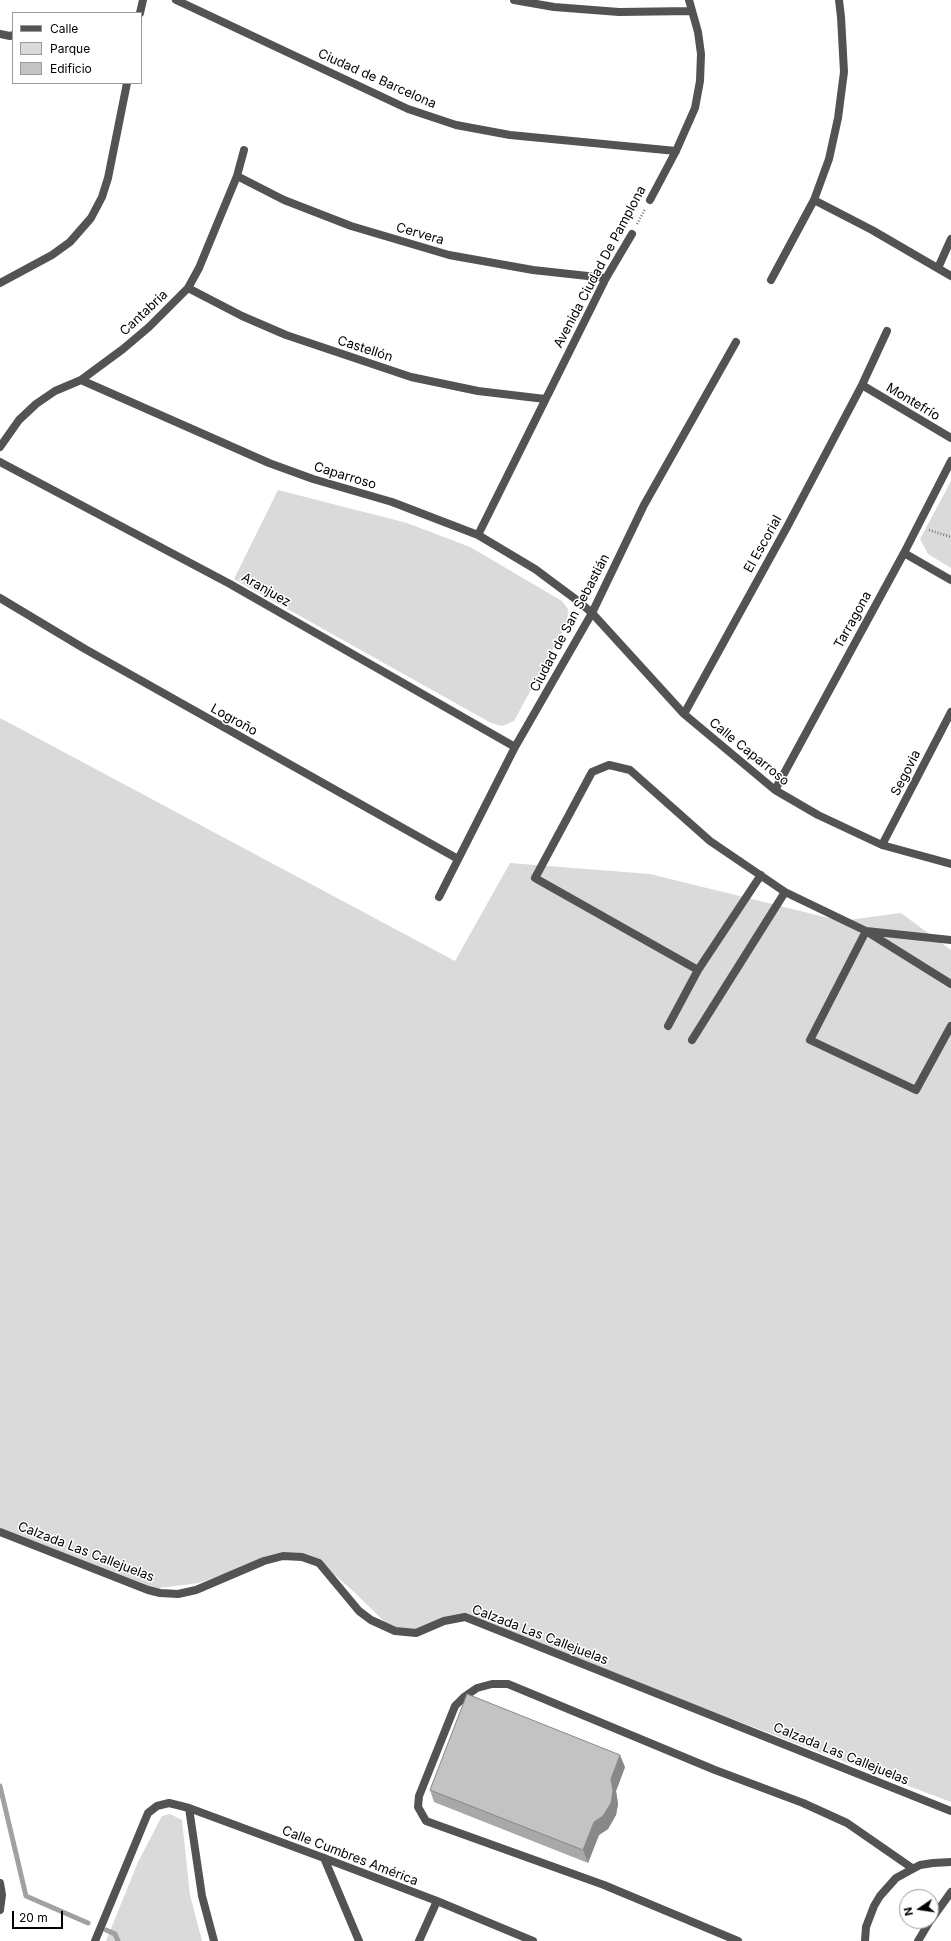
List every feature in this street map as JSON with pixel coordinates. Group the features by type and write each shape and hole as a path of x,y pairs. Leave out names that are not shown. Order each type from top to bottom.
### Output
{"street":[{"path":"140,12 143,0"},
{"name":"Ciudad de Barcelona","path":"176,0 408,109 456,125 510,135 676,151"},
{"path":"514,0 554,7 619,12 692,11"},
{"name":"Avenida Ciudad De Pamplona","path":"650,200 676,151 695,108 700,81 701,54 689,0"},
{"path":"771,280 814,200 829,159 838,118 844,72 839,0"},
{"path":"0,34 12,35"},
{"path":"0,283 52,255 75,237 91,218 102,196 108,178 126,84"},
{"name":"Cantabria","path":"0,447 19,420 36,404 55,391 81,380 123,350 149,327 188,288 199,268 237,176 244,150"},
{"name":"Cervera","path":"237,176 284,200 351,226 442,253 533,270 606,278"},
{"path":"814,200 872,230 951,276"},
{"name":"Avenida Ciudad De Pamplona","path":"478,535 606,278 632,234"},
{"path":"938,268 951,239"},
{"name":"Castellón","path":"188,288 242,316 286,335 411,377 478,391 545,399"},
{"name":"El Escorial","path":"684,714 862,385 887,331"},
{"name":"Ciudad de San Sebastián","path":"439,897 515,747 592,613 644,505 736,342"},
{"name":"Caparroso","path":"81,380 269,463 313,479 392,502 478,535 535,569 592,613"},
{"name":"Montefrío","path":"862,385 951,438"},
{"name":"Tarragona","path":"775,790 904,553 951,461"},
{"name":"Aranjuez","path":"0,462 230,584 515,747"},
{"path":"904,553 951,580"},
{"name":"Logroño","path":"0,598 85,650 458,859"},
{"name":"Calle Caparroso","path":"592,613 684,714 775,790 818,814 882,844 951,864"},
{"name":"Segovia","path":"882,844 951,712"},
{"path":"698,970 535,878 592,772 609,765 630,770 710,841 785,892 866,931 951,984"},
{"path":"668,1026 698,970 761,875"},
{"path":"692,1040 785,892"},
{"path":"866,931 951,940"},
{"path":"866,931 810,1040 916,1090 951,1026"},
{"name":"Calzada Las Callejuelas","path":"0,1532 148,1590 160,1593 178,1594 196,1590 264,1561 283,1556 302,1557 319,1563 349,1601 365,1615 395,1631 416,1633 444,1621 464,1618 951,1811"},
{"path":"738,1941 604,1885 426,1821 418,1807 419,1796 455,1706 476,1688 492,1684 508,1684 715,1770 803,1803 847,1823 912,1868"},
{"name":"Calle Cumbres América","path":"95,1941 148,1813 157,1806 169,1803 189,1808 324,1858 437,1901 533,1941"},
{"path":"189,1808 202,1896 214,1941"},
{"path":"324,1858 359,1941"},
{"path":"865,1941 869,1917 880,1896 896,1878 912,1868 933,1863 951,1862"},
{"path":"0,1883 2,1894 0,1910"},
{"path":"939,1909 951,1892"},
{"path":"419,1941 437,1901"},
{"path":"918,1941 925,1929"}],"path":[{"name":"Avenida Ciudad De Pamplona","path":"632,234 650,200"},
{"path":"914,532 931,530 951,537"}],"green space":[{"path":"951,481 951,568 928,554 920,539"},
{"path":"278,490 407,523 470,547 562,601 568,609 567,623 514,721 502,726 491,723 234,579"},
{"path":"0,718 455,961 510,863 650,874 841,921 901,913 951,950 951,1802 458,1615 418,1632 390,1627 320,1562 274,1556 199,1583 152,1589 0,1529"},
{"path":"170,1814 182,1820 190,1895 202,1941 106,1941 138,1862 162,1816"}],"building":[{"path":"467,1694 620,1755 611,1779 613,1791 611,1803 603,1816 594,1822 583,1850 430,1790"}],"waterway":[{"path":"0,1786 26,1896 88,1923"},
{"path":"106,1930 115,1934 118,1941"}]}
